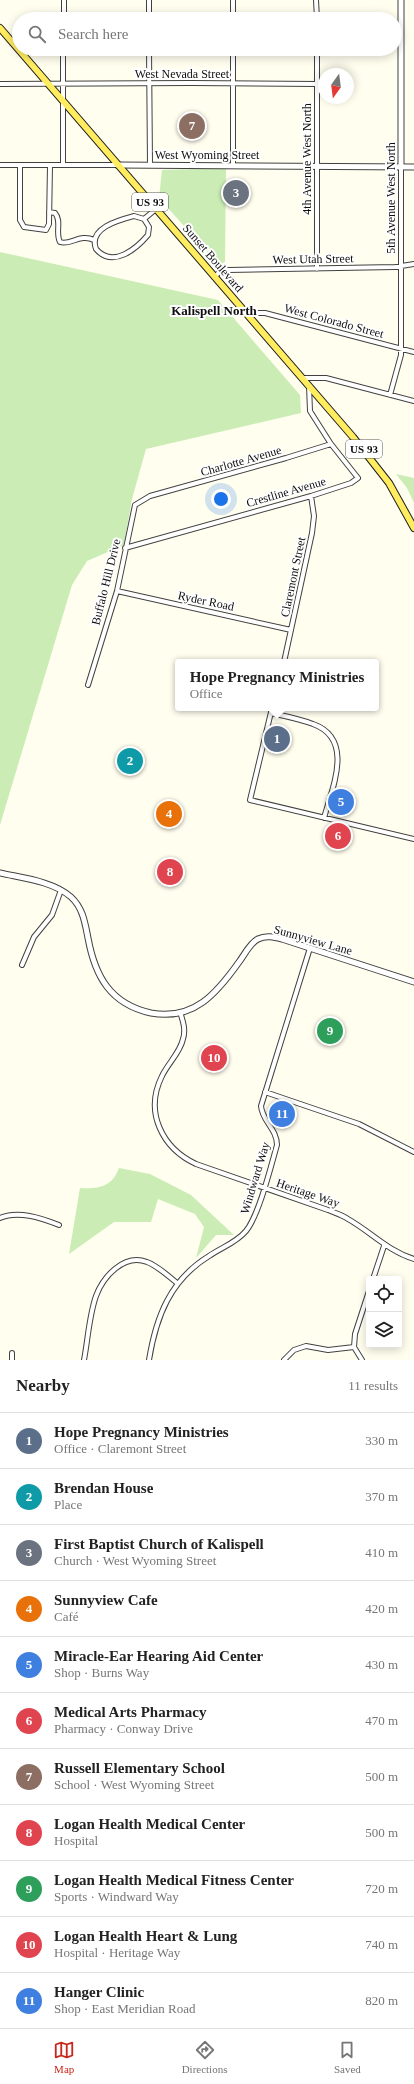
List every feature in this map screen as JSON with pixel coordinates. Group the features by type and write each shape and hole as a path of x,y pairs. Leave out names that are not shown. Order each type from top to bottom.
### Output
{"main road":[{"name":"Sunset Boulevard","path":"0,28 12,42"},
{"name":"Sunset Boulevard","path":"24,56 214,277 309,384 374,462 389,482 414,528"}],"street":[{"path":"64,0 64,12"},
{"path":"149,0 149,12"},
{"path":"233,0 233,12"},
{"path":"316,0 317,12"},
{"name":"5th Avenue West North","path":"401,0 401,12"},
{"path":"62,165 63,56"},
{"path":"149,56 150,165"},
{"path":"233,56 234,166"},
{"name":"4th Avenue West North","path":"317,56 317,269"},
{"name":"5th Avenue West North","path":"390,395 400,364 401,349 401,56"},
{"name":"West Nevada Street","path":"0,84 317,84"},
{"name":"West Wyoming Street","path":"0,165 117,164 414,167"},
{"path":"20,165 19,217 22,226 26,229 46,230 49,227 50,165"},
{"path":"144,219 156,209"},
{"path":"49,212 55,213 58,216 58,237 60,242 66,243 76,239 89,238 94,240"},
{"path":"134,216 144,219 149,227 148,234 138,246 121,256 110,256 99,252 95,247 94,240 97,233 105,227 134,216"},
{"name":"West Utah Street","path":"214,277 221,271 228,270 317,269 401,266 414,264"},
{"name":"West Colorado Street","path":"249,317 256,313 265,313 414,352"},
{"path":"303,378 326,378 414,401"},
{"path":"309,384 310,411 331,444"},
{"name":"Crestline Avenue","path":"125,548 311,496 351,483 358,478 331,444"},
{"name":"Charlotte Avenue","path":"155,495 279,461 331,444"},
{"name":"Buffalo Hill Drive","path":"88,685 126,553 125,548 135,505 141,500 155,495"},
{"name":"Claremont Street","path":"285,659 312,533 314,516 311,496"},
{"name":"Ryder Road","path":"116,591 291,630"},
{"path":"324,818 338,758 336,744 325,730 314,724 271,713 250,800 324,818 414,839"},
{"name":"Sunnyview Lane","path":"0,873 61,890 72,897 82,912 94,965 108,988 123,1001 140,1010 160,1014 180,1012 194,1008 211,998 225,982 251,945 260,938 275,937 414,982"},
{"path":"22,965 34,937 52,916 61,890"},
{"name":"Windward Way","path":"149,1360 160,1314 177,1283 193,1267 209,1255 230,1245 247,1230 252,1221 264,1189 277,1145 277,1138 273,1129 263,1116 262,1111 265,1092 310,948"},
{"name":"Heritage Way","path":"180,1012 184,1024 184,1038 178,1051 162,1075 155,1094 156,1117 162,1135 175,1151 190,1162 345,1217 384,1246 414,1259"},
{"path":"265,1092 359,1124 414,1152"},
{"path":"0,1218 12,1215 31,1216 59,1225"},
{"path":"374,1276 384,1246"},
{"path":"84,1360 97,1294 118,1266 130,1260 142,1260 153,1265 177,1283"},
{"path":"362,1360 354,1347 355,1334 366,1300"},
{"path":"284,1360 294,1350 311,1345 328,1350 354,1347"},
{"path":"12,1353 12,1360"}],"green space":[{"path":"226,168 225,262 221,265 217,263 159,198 162,170"},
{"path":"0,252 218,300 300,395 301,413 146,449 132,499 124,545 87,561 72,585 0,825"},
{"path":"396,474 414,478 414,503 407,488"},
{"path":"119,1168 150,1174 191,1195 234,1235 216,1235 196,1258 204,1227 195,1214 158,1199 151,1222 114,1222 69,1254 80,1188 104,1186 113,1179"}],"place":[{"name":"Russell Elementary School","path":"192,126"},
{"name":"First Baptist Church of Kalispell","path":"236,193"},
{"name":"Hope Pregnancy Ministries","path":"277,739"},
{"name":"Brendan House","path":"130,761"},
{"name":"Miracle-Ear Hearing Aid Center","path":"341,802"},
{"name":"Sunnyview Cafe","path":"169,814"},
{"name":"Medical Arts Pharmacy","path":"338,836"},
{"name":"Logan Health Medical Center","path":"170,872"},
{"name":"Logan Health Medical Fitness Center","path":"330,1031"},
{"name":"Logan Health Heart & Lung","path":"214,1058"},
{"name":"Hanger Clinic","path":"282,1114"}],"district":[{"name":"Kalispell North","path":"214,310"}]}
